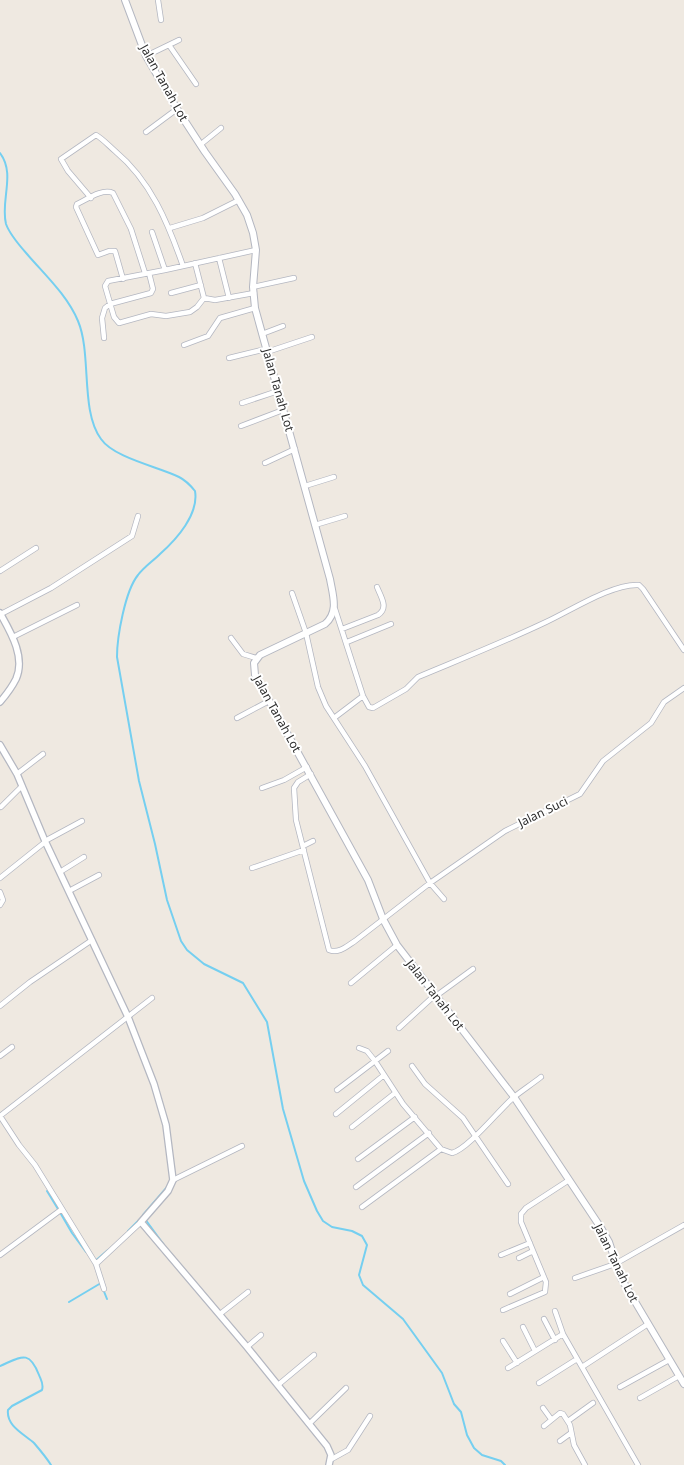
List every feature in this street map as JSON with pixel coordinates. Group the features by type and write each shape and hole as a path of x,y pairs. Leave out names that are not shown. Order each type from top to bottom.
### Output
{"main road":[{"name":"Jalan Tanah Lot","path":"125,0 146,56 177,109 200,145 239,200 247,215 253,233 256,250 253,290 255,308 330,579 335,609 330,620 325,624 260,655 256,658 254,671 368,880 383,919 397,945 514,1097 569,1180 606,1238 615,1264 648,1324 684,1384"}],"street":[{"path":"158,0 161,20"},
{"path":"146,56 179,40"},
{"path":"168,45 196,84"},
{"path":"146,132 177,109"},
{"path":"200,145 221,128"},
{"path":"91,198 68,171 61,159 96,135 125,159 139,174 163,213 170,228 183,266"},
{"path":"104,338 103,313 105,308 110,304 151,293 153,289 131,229 113,193 101,193 76,204 76,207 98,255 109,251 115,251 123,279"},
{"path":"170,228 203,218 239,200"},
{"path":"152,232 165,270"},
{"path":"195,263 204,298 197,307 190,312 166,316 151,314 119,323 115,321 105,286 107,282 165,270 195,263 256,250"},
{"path":"219,258 229,298"},
{"path":"204,298 215,300 229,298 294,278"},
{"path":"171,294 201,284"},
{"path":"184,344 208,336 220,318 255,308"},
{"path":"262,334 283,326"},
{"path":"229,358 266,350 312,337"},
{"path":"242,403 278,391"},
{"path":"241,426 283,410"},
{"path":"265,463 295,450"},
{"path":"305,486 334,478"},
{"path":"0,702 14,683 18,672 18,655 13,637 0,614 51,588 132,536 138,516"},
{"path":"315,525 345,516"},
{"path":"0,570 36,548"},
{"path":"335,609 347,642 363,696 369,706 373,708 406,689 418,677 546,622 613,589 628,586 639,585 643,589 684,650"},
{"path":"342,629 378,615 383,611 385,607 377,587"},
{"path":"292,593 306,633 318,687 326,706 365,766 430,883 444,899"},
{"path":"13,637 77,605"},
{"path":"347,642 390,624"},
{"path":"230,638 243,654 256,658"},
{"name":"Jalan Suci","path":"303,848 329,950 335,952 342,950 430,883 505,831 580,794 603,761 651,723 664,702 684,688"},
{"path":"334,718 363,696"},
{"path":"237,718 269,700"},
{"path":"0,745 17,774 45,842 91,941 156,1090 166,1125 173,1180 168,1191 144,1219 95,1262"},
{"path":"17,774 43,754"},
{"path":"262,788 284,780 307,767"},
{"path":"303,848 296,820 294,788 298,782 311,774"},
{"path":"1,807 22,786"},
{"path":"0,878 45,842 82,821"},
{"path":"252,868 303,848 313,842"},
{"path":"60,872 84,857"},
{"path":"69,891 99,875"},
{"path":"0,892 3,900 0,905"},
{"path":"0,1006 30,982 91,941"},
{"path":"352,983 397,945"},
{"path":"400,1028 436,995 473,969"},
{"path":"104,1289 95,1262 35,1165 0,1116 152,998"},
{"path":"0,1056 12,1047"},
{"path":"359,1048 367,1051 395,1093 441,1149 455,1153 468,1145 475,1135 514,1097 541,1077"},
{"path":"337,1090 388,1051"},
{"path":"412,1066 425,1084 463,1118 508,1184"},
{"path":"336,1114 384,1075"},
{"path":"352,1127 395,1093"},
{"path":"358,1159 415,1117"},
{"path":"356,1187 429,1133"},
{"path":"173,1180 242,1146"},
{"path":"362,1208 441,1149"},
{"path":"502,1310 545,1292 546,1282 544,1276 521,1222 522,1212 569,1180"},
{"path":"0,1255 62,1209"},
{"path":"144,1219 327,1446 330,1451 330,1462"},
{"path":"575,1278 615,1264 684,1225"},
{"path":"501,1255 530,1243"},
{"path":"519,1258 533,1251"},
{"path":"510,1294 544,1276"},
{"path":"220,1314 248,1292"},
{"path":"555,1311 563,1334 638,1465"},
{"path":"544,1319 555,1340"},
{"path":"582,1367 648,1324"},
{"path":"523,1328 535,1351"},
{"path":"508,1368 563,1334"},
{"path":"247,1347 261,1335"},
{"path":"503,1340 517,1363"},
{"path":"278,1385 314,1355"},
{"path":"539,1384 577,1359"},
{"path":"620,1387 669,1360"},
{"path":"640,1398 679,1376"},
{"path":"309,1424 346,1388"},
{"path":"568,1420 593,1403"},
{"path":"543,1408 551,1419"},
{"path":"544,1426 551,1419 562,1413 568,1420 574,1445 585,1465"},
{"path":"330,1462 348,1450 370,1416"},
{"path":"560,1441 571,1433"}],"waterway":[{"path":"0,153 5,161 7,170 5,206 6,224 18,243 62,294 78,321 85,349 88,398 95,427 101,439 107,446 126,457 179,477 188,483 195,491 194,508 180,534 140,572 133,582 123,614 118,638 117,657 139,781 167,900 181,941 187,950 204,964 243,983 267,1022 283,1109 304,1181 317,1211 323,1221 332,1227 352,1231 362,1236 367,1245 359,1275 363,1285 403,1319 442,1373 454,1404 461,1412 467,1435 474,1448 482,1455 501,1461 505,1465"},
{"path":"143,1215 168,1186"},
{"path":"47,1191 58,1209"},
{"path":"61,1214 72,1233 86,1252"},
{"path":"128,1231 143,1216"},
{"path":"145,1219 164,1245"},
{"path":"94,1262 108,1250"},
{"path":"69,1302 101,1283"},
{"path":"103,1289 107,1299"},
{"path":"0,1366 24,1357 32,1361 42,1382 42,1390 12,1406 8,1410 8,1416 16,1429 34,1443 51,1465"}]}
